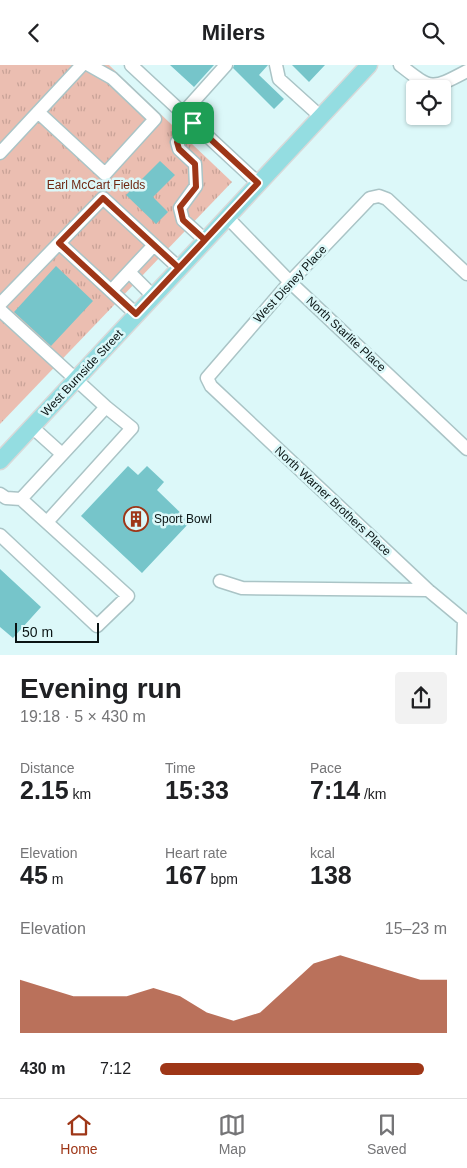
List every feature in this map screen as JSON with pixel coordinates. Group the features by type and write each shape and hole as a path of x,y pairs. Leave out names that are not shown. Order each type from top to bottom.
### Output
{"main road":[{"name":"West Burnside Street","path":"0,461 368,65"}],"street":[{"path":"0,153 82,65"},
{"path":"38,111 105,174 155,119 112,78 89,65"},
{"path":"131,65 258,183"},
{"path":"182,113 226,65"},
{"path":"276,65 278,79 320,116"},
{"path":"400,65 421,82 432,86 443,84 467,71"},
{"path":"193,123 177,142 179,149 195,164 196,187 180,207 183,220 205,240"},
{"name":"West Disney Place","path":"207,378 290,282 370,198 379,196 387,199 467,274"},
{"path":"0,304 103,198 179,268"},
{"name":"North Starlite Place","path":"227,217 290,282 467,449"},
{"path":"59,243 136,314"},
{"path":"111,291 154,245"},
{"path":"129,272 153,296"},
{"path":"0,310 106,407 132,428 47,522"},
{"name":"North Warner Brothers Place","path":"207,378 211,386 428,590 465,619"},
{"path":"21,499 106,407"},
{"path":"32,427 62,454"},
{"path":"0,535 97,626 128,595 21,499 2,500"},
{"path":"220,581 242,588 428,590"},
{"path":"463,655 465,619"}],"green space":[{"name":"Earl McCart Fields","path":"0,65 109,65 232,182 0,424"}],"building":[{"path":"170,65 214,65 194,87"},
{"path":"234,65 268,65 259,75 284,99 274,109 233,68"},
{"path":"292,65 325,65 309,82"},
{"path":"160,161 175,175 153,197 168,212 156,224 126,195"},
{"path":"56,266 93,301 51,346 14,312"},
{"name":"Sport Bowl","path":"128,466 138,475 147,466 164,482 157,490 190,522 142,573 81,516"},
{"path":"0,569 41,607 13,638 0,627"}],"place":[{"name":"Sport Bowl","path":"136,519"}],"route":[{"path":"193,123 177,142 179,149 195,164 196,187 180,207 183,220 205,240 179,268 103,198 59,243 136,314 258,183 193,123"}]}
